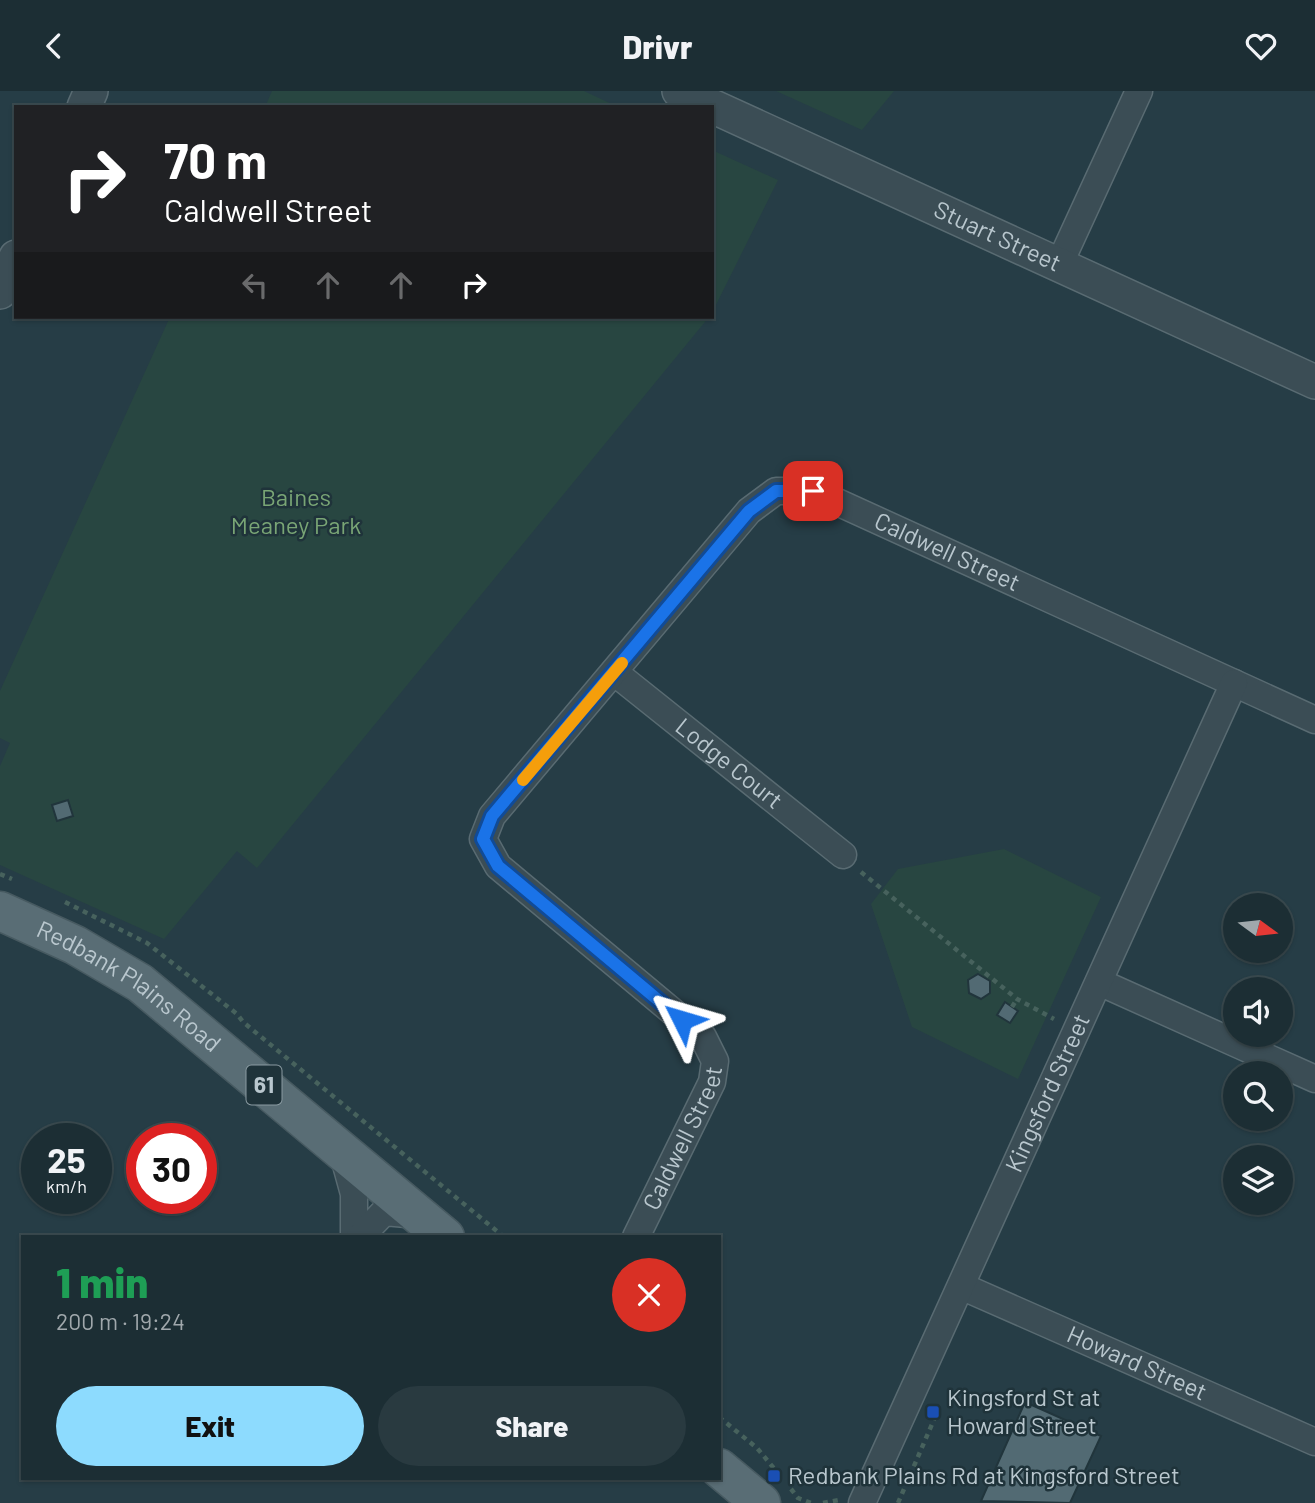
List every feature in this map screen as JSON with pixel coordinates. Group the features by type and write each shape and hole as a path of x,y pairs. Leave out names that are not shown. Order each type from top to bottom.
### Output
{"main road":[{"name":"Redbank Plains Road","path":"0,911 75,945 140,983 432,1226"},
{"path":"721,1469 778,1489"}],"street":[{"name":"Stuart Street","path":"679,91 710,105"},
{"path":"1059,265 1139,91"},
{"name":"Stuart Street","path":"714,107 1315,382"},
{"path":"0,292 14,261"},
{"name":"Caldwell Street","path":"637,1235 712,1082 715,1061 703,1037 498,866 483,839 492,816 749,511 776,491 813,491 1315,720"},
{"name":"Lodge Court","path":"614,672 843,855"},
{"name":"Kingsford Street","path":"862,1503 1234,683"},
{"path":"1099,982 1315,1079"},
{"path":"341,1148 354,1194 354,1235"},
{"path":"362,1235 384,1212 432,1226"},
{"name":"Howard Street","path":"961,1286 1315,1442"}],"path":[{"path":"843,855 874,884 1017,999 1076,1031"},
{"path":"1012,1007 1017,999"},
{"path":"898,1503 939,1408"},
{"path":"721,1419 757,1448 778,1489 811,1503"}],"green space":[{"path":"272,91 584,91 614,105 266,105"},
{"path":"776,91 894,91 862,130"},
{"path":"714,151 778,180 714,309"},
{"name":"Baines Meaney Park","path":"169,319 707,319 257,868 237,851 164,939 0,865 0,766 10,743 0,738 0,691"},
{"path":"1004,849 1101,897 1018,1079 912,1027 871,904 898,869"}],"building":[{"path":"68,800 73,816 57,821 52,805"},
{"path":"978,974 990,981 990,993 981,999 969,993 968,980"},
{"path":"1005,1002 1018,1011 1010,1023 997,1015"},
{"path":"1025,1402 1101,1436 1070,1503 981,1501"}],"slow traffic":[{"path":"523,780 622,663"}],"place":[{"name":"Kingsford St at Howard Street","path":"933,1412"},
{"name":"Redbank Plains Rd at Kingsford Street","path":"774,1476"}],"route":[{"path":"682,1020 498,866 483,839 492,816 749,511 776,491 813,491"}]}
